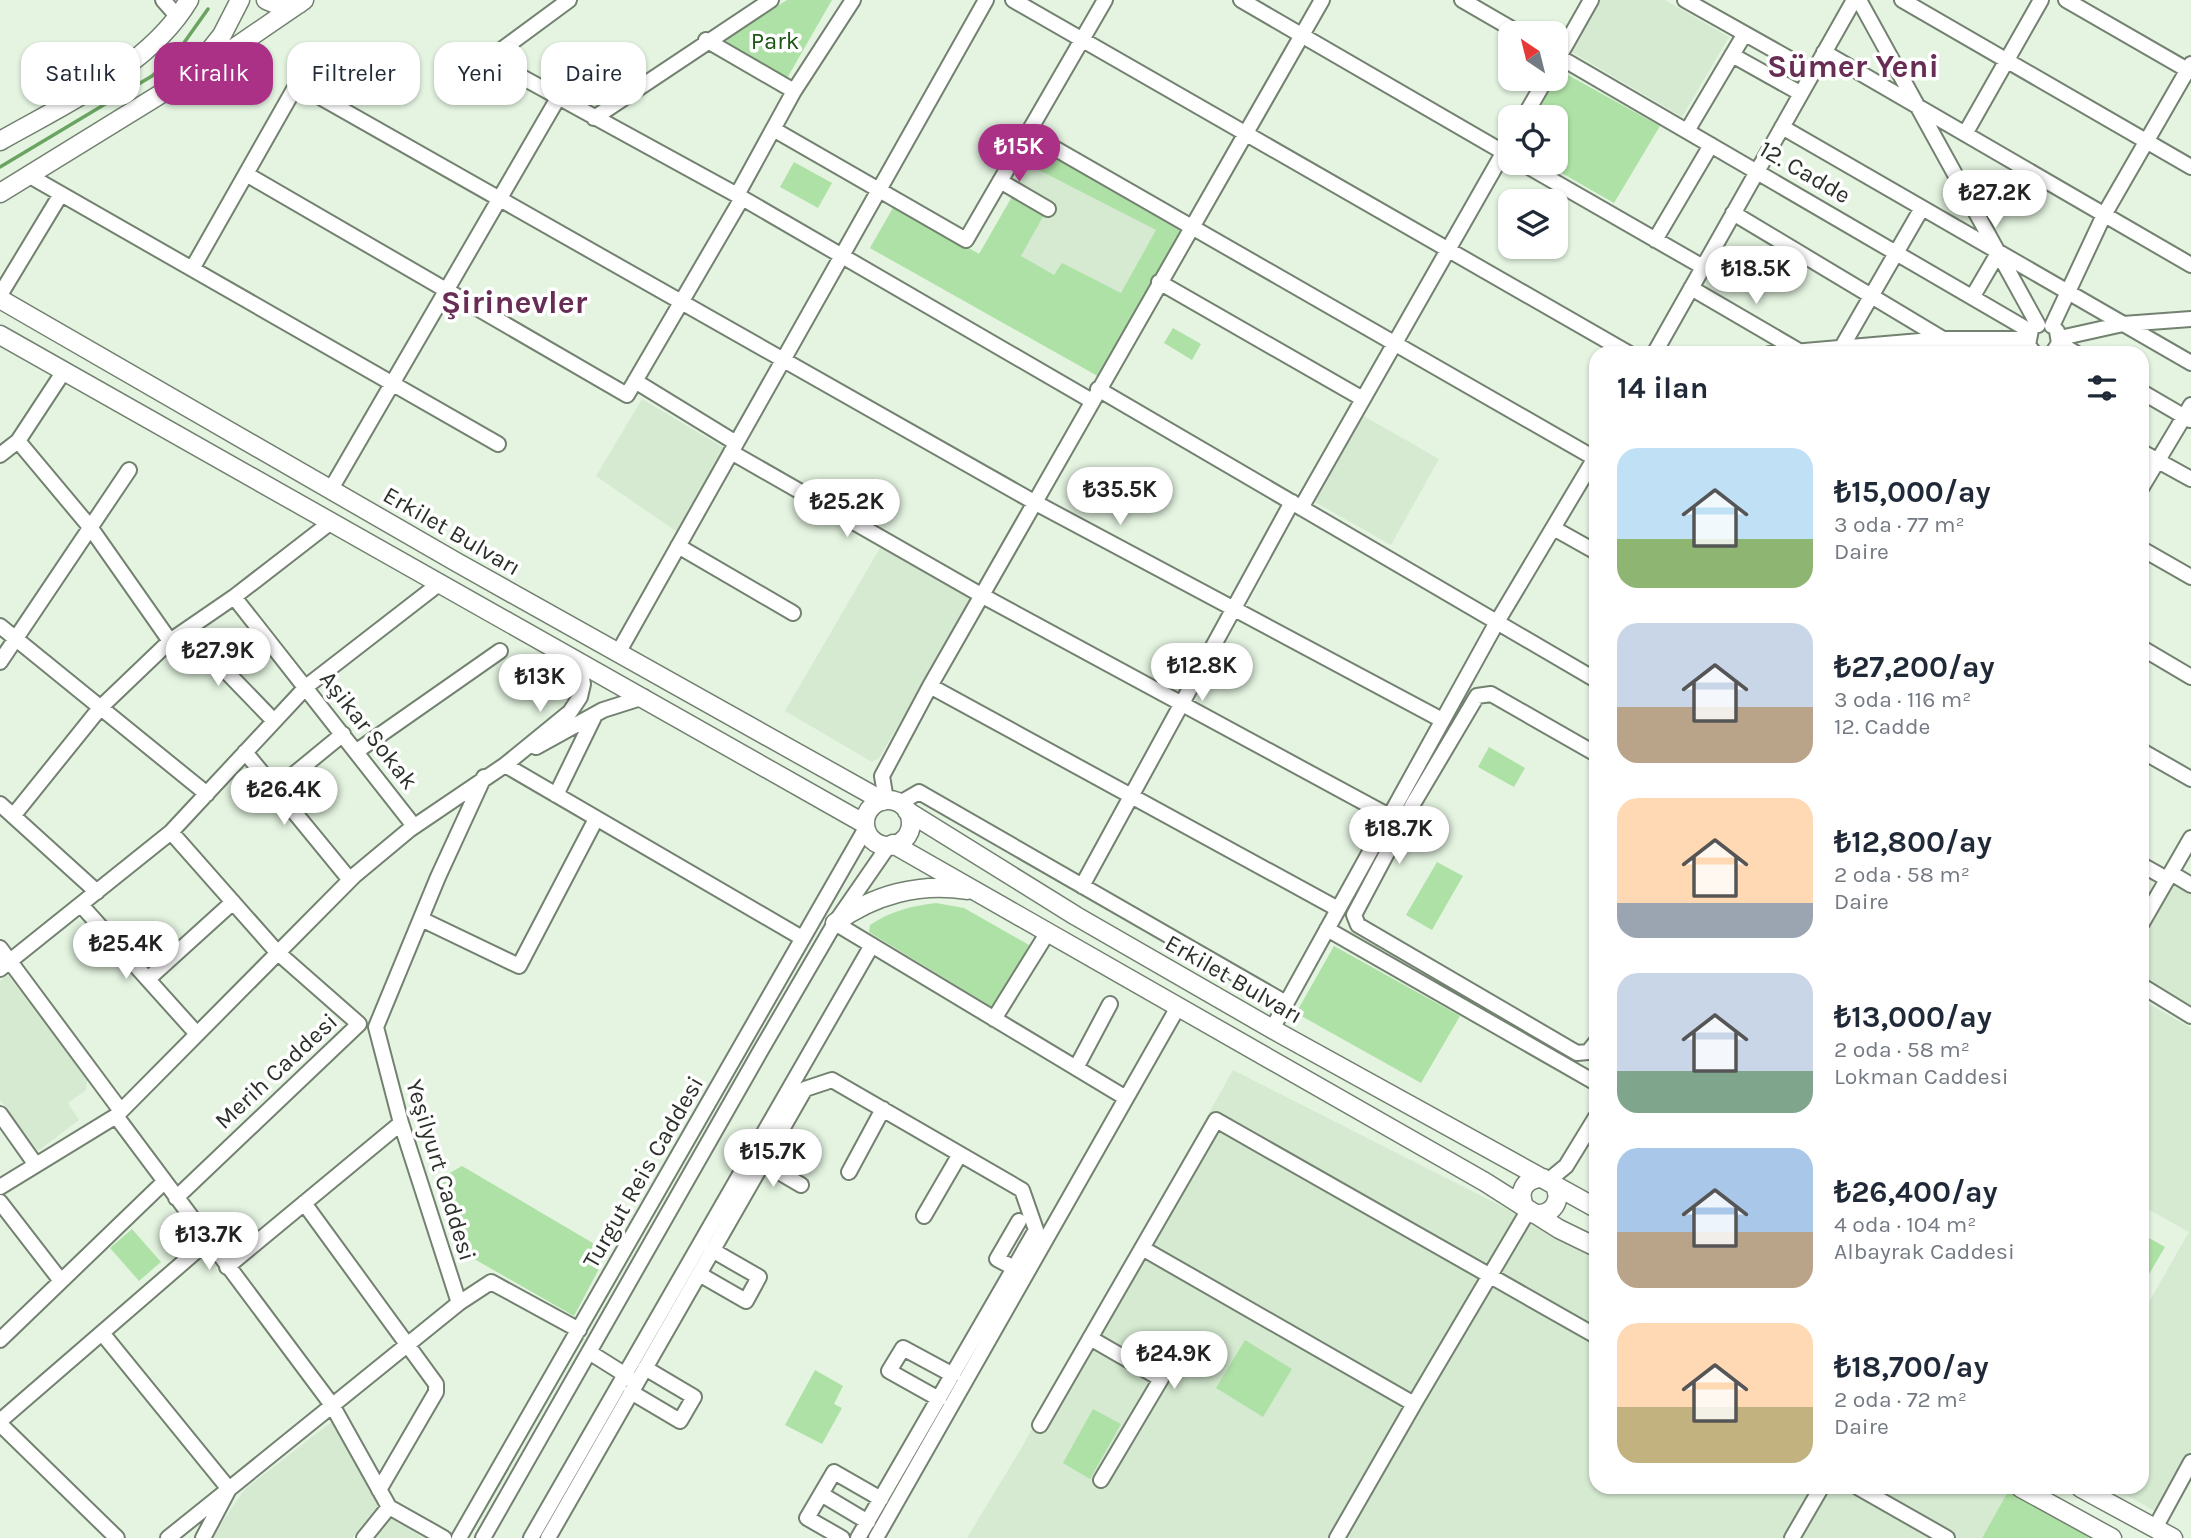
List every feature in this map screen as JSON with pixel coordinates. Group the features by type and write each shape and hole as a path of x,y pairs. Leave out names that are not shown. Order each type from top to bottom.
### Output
{"main road":[{"path":"1,137 138,59 178,17 189,0"},
{"path":"216,42 240,0"},
{"path":"266,0 274,4 302,2"},
{"path":"241,42 302,2"},
{"path":"0,193 154,98"},
{"name":"Erkilet Bulvarı","path":"0,297 618,653 894,804 1076,916 1272,1029 1589,1204"},
{"name":"Erkilet Bulvarı","path":"0,335 644,697 866,826"},
{"path":"891,845 909,831 910,821 894,804 869,811 866,826 876,842 891,845 979,892 1589,1243"},
{"path":"835,923 860,907 899,892 939,888 979,892"},
{"path":"1531,1180 1549,1181 1558,1196 1554,1207 1546,1213 1530,1211 1521,1201 1522,1188 1531,1180"},
{"path":"2032,1494 2112,1538"},
{"path":"2092,1494 2173,1538"}],"street":[{"path":"163,0 178,17"},
{"path":"541,88 489,59 569,0"},
{"path":"594,118 706,40 771,0"},
{"path":"246,174 627,396 740,197 794,91 853,0"},
{"path":"618,653 986,0"},
{"path":"1013,0 1616,346"},
{"path":"773,129 966,240 1105,0"},
{"path":"1241,0 1498,144"},
{"path":"1286,1003 919,792 894,804 882,776 981,595 1322,0"},
{"path":"1462,0 1498,21"},
{"path":"1568,39 1591,0"},
{"path":"1685,0 1812,72"},
{"path":"1658,346 1800,93 1856,0 1995,252 2047,340"},
{"path":"1902,0 2191,167"},
{"path":"1965,134 2041,0"},
{"path":"2047,340 2104,215 2190,69 2066,0"},
{"path":"1687,131 1744,35"},
{"path":"706,40 794,91"},
{"path":"1824,52 2191,265"},
{"path":"1732,55 1800,93"},
{"name":"12. Cadde","path":"1568,64 1897,251 2047,340"},
{"path":"192,269 298,84 1034,502 1442,720"},
{"path":"331,489 554,105"},
{"path":"571,105 740,197 841,257 1296,505 1589,676"},
{"path":"1782,127 2191,363"},
{"path":"1028,133 1589,455"},
{"path":"1655,240 1711,145"},
{"path":"1082,886 1234,608 1363,399 1498,167"},
{"path":"28,175 498,444"},
{"path":"1543,175 1703,267"},
{"path":"1000,181 1048,209"},
{"path":"0,297 61,194"},
{"path":"1842,346 1922,208"},
{"path":"1733,213 1943,339"},
{"path":"1973,296 1995,252"},
{"path":"1159,282 1363,399"},
{"path":"1691,288 1791,346"},
{"path":"1869,346 1943,339 2047,340 2123,324 2191,319"},
{"path":"0,455 18,441 64,371"},
{"path":"635,381 734,448 981,595 1389,816"},
{"path":"2149,395 2189,414 2149,475"},
{"path":"18,441 90,527 170,641"},
{"path":"2149,456 2191,479"},
{"path":"1272,1029 1497,622 1589,469"},
{"path":"0,662 129,470"},
{"path":"13,816 100,708 170,641 234,597 331,522"},
{"path":"1555,529 1589,548"},
{"path":"678,546 793,613"},
{"path":"2149,553 2191,577"},
{"path":"5,965 171,832 307,686 440,583"},
{"name":"Aşikar Sokak","path":"234,597 307,686 414,826"},
{"path":"0,626 207,794"},
{"path":"186,630 275,721"},
{"path":"357,751 500,651"},
{"path":"2149,652 2191,677"},
{"path":"505,765 577,703 582,677 573,657"},
{"path":"930,686 1338,909"},
{"path":"1589,750 1491,694 1477,696 1419,793 1353,915 1358,925 1577,1053 1589,1051"},
{"path":"0,1187 118,1114 350,880 414,826 505,765 596,715 644,697"},
{"path":"556,795 596,715"},
{"path":"276,789 344,734"},
{"path":"245,752 350,880"},
{"path":"2149,755 2191,779"},
{"path":"505,765 802,939"},
{"path":"359,1024 376,1027 485,777"},
{"path":"0,804 97,892"},
{"path":"421,919 519,966 596,818"},
{"name":"Turgut Reis Caddesi","path":"459,1538 866,826"},
{"name":"Merih Caddesi","path":"171,832 277,952 359,1024 176,1198"},
{"path":"2149,911 2191,838"},
{"name":"Turgut Reis Caddesi","path":"483,1538 835,923 891,845"},
{"path":"2149,868 2191,884"},
{"path":"148,979 233,902"},
{"path":"81,905 197,1034"},
{"path":"835,923 1126,1098"},
{"path":"1327,929 1589,1079"},
{"path":"994,1019 1048,933"},
{"path":"548,1538 872,945"},
{"path":"0,948 5,965 332,1405 389,1507 444,1538"},
{"path":"2149,990 2191,1016"},
{"path":"1076,1068 1110,1004"},
{"path":"876,1538 1178,1007"},
{"name":"Yeşilyurt Caddesi","path":"376,1027 401,1123 459,1303"},
{"path":"531,1538 631,1383 645,1368 805,1089 832,1080 1022,1190 1036,1230 858,1538"},
{"path":"849,1172 883,1109"},
{"path":"0,1114 36,1165"},
{"path":"1040,1425 1216,1120 1589,1332"},
{"path":"227,1267 401,1123"},
{"path":"1549,1181 1566,1166 1589,1128"},
{"path":"925,1216 960,1154"},
{"path":"762,1162 801,1185"},
{"path":"0,1340 164,1182"},
{"path":"0,1202 61,1281"},
{"path":"304,1203 434,1380 436,1392 379,1490"},
{"path":"1337,1538 1488,1275 1530,1211"},
{"path":"1014,1268 997,1259 1019,1221"},
{"path":"117,1538 0,1422 208,1241"},
{"path":"1142,1248 1414,1404"},
{"path":"699,1273 746,1301 759,1277 712,1250"},
{"path":"168,1538 459,1303 491,1282 579,1330"},
{"path":"102,1333 229,1489"},
{"path":"1090,1338 1161,1379 1101,1480"},
{"path":"939,1399 890,1371 903,1348 953,1375"},
{"path":"589,1352 680,1421 694,1397 645,1368"},
{"path":"2155,1528 2191,1462"},
{"path":"842,1538 807,1518 834,1472 881,1499"},
{"path":"204,1538 229,1489"},
{"path":"821,1494 868,1521"},
{"path":"1792,1538 1818,1494"},
{"path":"1870,1494 1947,1538"},
{"path":"364,1538 389,1507"}],"shaded area":[{"path":"1600,0 1665,0 1729,37 1682,117 1570,51"},
{"path":"1040,146 1188,228 1103,379 870,248 894,206 980,254"},
{"path":"642,399 724,448 677,532 596,476"},
{"path":"1362,415 1439,459 1391,545 1313,501"},
{"path":"884,541 974,597 879,758 872,762 785,711"},
{"path":"2174,884 2191,893 2191,1022 2149,999 2149,928"},
{"path":"8,975 87,1079 86,1090 68,1103 79,1120 38,1151 0,1100 0,981"},
{"path":"2149,1004 2191,1028 2191,1453 2158,1513 2125,1494 2149,1494 2149,1302 2189,1232 2149,1210"},
{"path":"1233,1070 1589,1250 1589,1494 2007,1494 1982,1538 967,1538 1022,1447"},
{"path":"338,1417 379,1505 352,1538 211,1538 245,1489"},
{"path":"386,1516 424,1538 369,1538"}],"green space":[{"name":"Park","path":"787,0 832,0 786,80 723,46 730,36"},
{"path":"1568,75 1660,126 1614,203 1565,175 1568,175 1568,105 1539,105 1547,91 1568,91"},
{"path":"1041,146 1188,228 1103,379 870,248 894,206 979,254 1013,195 1045,213 1021,256 1054,275 1062,263 1121,293 1156,230 1033,167"},
{"path":"794,162 832,183 818,208 780,187"},
{"path":"1173,328 1201,344 1192,360 1164,343"},
{"path":"1489,747 1525,768 1514,787 1478,767"},
{"path":"1437,862 1463,876 1432,930 1406,915"},
{"path":"936,903 964,908 1029,945 995,1009 869,932 870,925 886,916"},
{"path":"1334,946 1460,1016 1421,1083 1296,1013"},
{"path":"462,1166 608,1252 574,1316 469,1256 460,1256 437,1180"},
{"path":"132,1229 161,1262 139,1281 110,1248"},
{"path":"2149,1238 2165,1247 2149,1274"},
{"path":"1245,1340 1292,1369 1263,1417 1216,1388"},
{"path":"815,1370 843,1386 834,1404 842,1408 822,1444 785,1425"},
{"path":"1093,1409 1121,1424 1090,1479 1063,1463"},
{"path":"2007,1494 2052,1494 2110,1538 1982,1538"}],"waterway":[{"path":"0,167 152,76 176,54 208,9"}],"district":[{"name":"Sümer Yeni","path":"1853,66"},
{"name":"Şirinevler","path":"514,302"}]}
